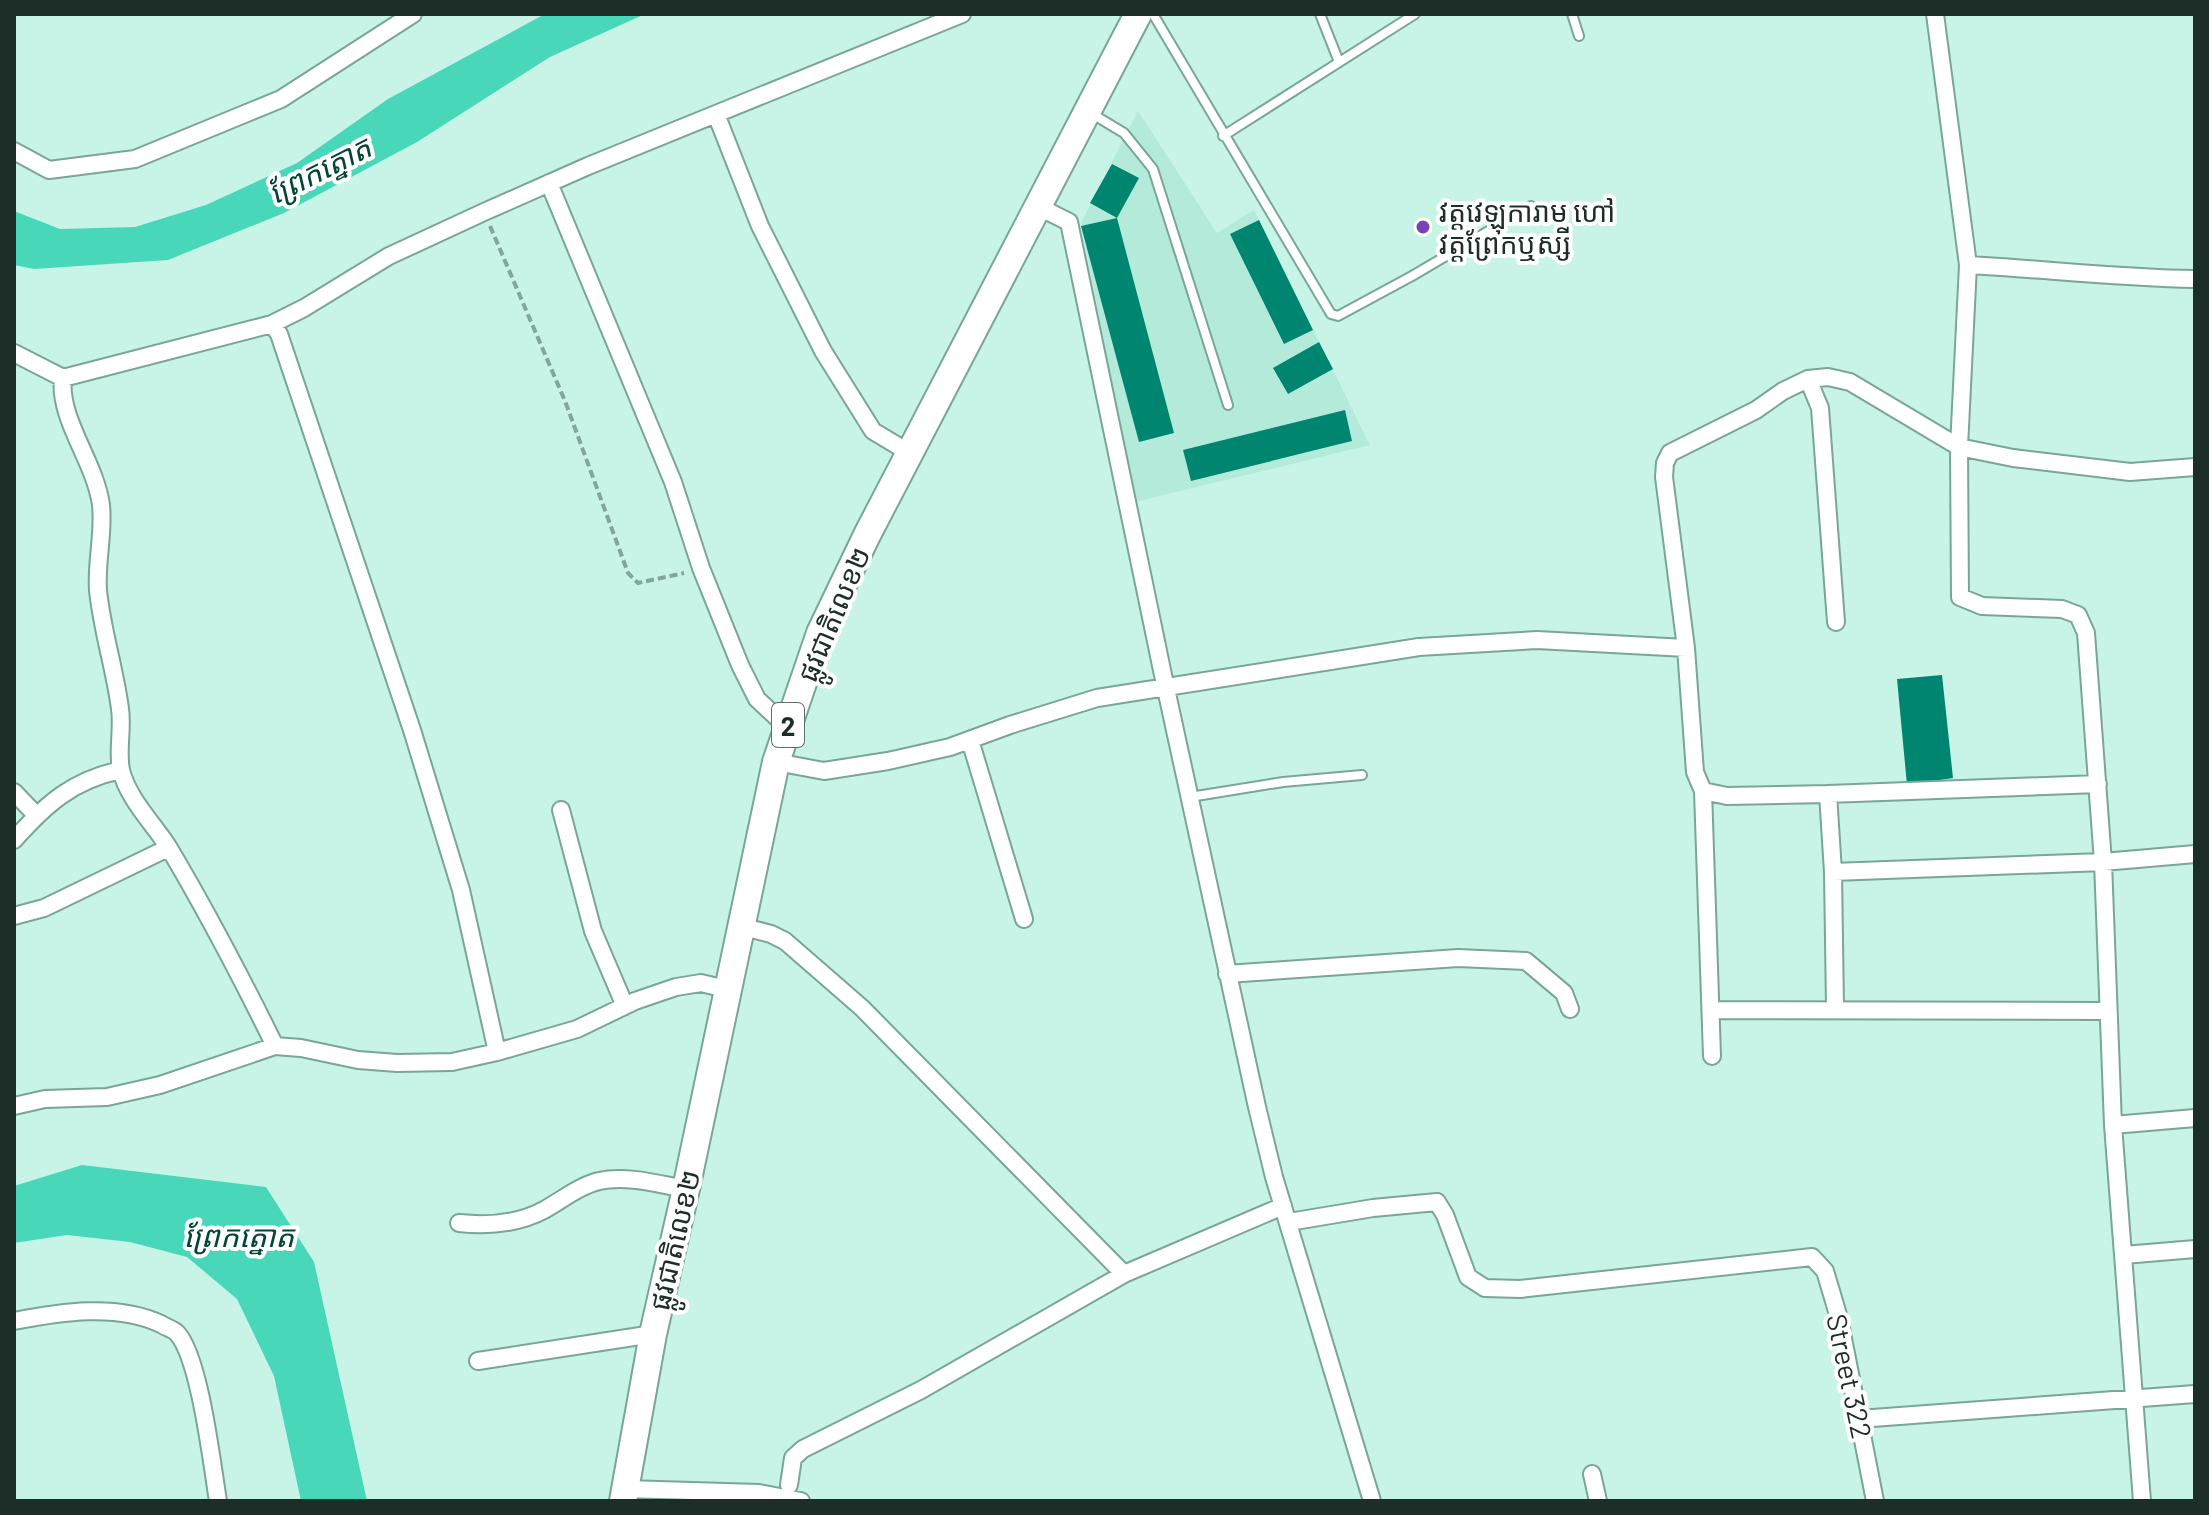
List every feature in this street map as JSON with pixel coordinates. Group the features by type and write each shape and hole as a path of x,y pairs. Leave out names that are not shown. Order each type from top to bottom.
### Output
{"highway":[{"name":"ផ្លូវជាតិលេខ២","path":"624,1495 653,1334 726,989 776,762 787,727 820,633 908,452 1138,14"}],"street":[{"path":"14,151 49,170 135,159 281,99 413,14"},
{"path":"14,353 63,378 272,324 389,256 484,212 962,14"},
{"path":"1935,14 1968,265 1959,447 1960,597 1982,606 2062,609 2078,615 2086,633 2103,862 2113,1125 2142,1501"},
{"path":"716,114 760,226 823,351 873,431 908,452"},
{"path":"549,183 673,482 701,568 740,665 757,699 787,727"},
{"path":"1039,207 1069,222 1257,1107 1372,1501"},
{"path":"1968,265 2195,279"},
{"path":"272,324 279,334 412,730 461,890 497,1052"},
{"path":"1712,1056 1703,791 1695,772 1686,648 1664,477 1665,463 1670,453 1756,410 1783,391 1808,379 1828,377 1850,382 1959,447 2013,458 2130,472 2195,467"},
{"path":"63,378 61,391 67,416 91,465 101,506 98,586 105,642 120,710 121,770 133,797 168,848 223,943 275,1046"},
{"path":"1808,379 1820,408 1836,622"},
{"path":"776,762 824,771 935,751 1097,698 1419,647 1537,640 1686,648"},
{"path":"970,740 1024,919"},
{"path":"14,840 61,794 93,775 121,770"},
{"path":"1703,791 1727,796 2098,784"},
{"path":"14,792 37,816"},
{"path":"1828,794 1833,872 1835,1008"},
{"path":"561,810 593,931 625,1006"},
{"path":"14,916 44,908 168,848"},
{"path":"1833,872 2103,862 2195,854"},
{"path":"740,926 785,941 862,1008 1124,1274"},
{"path":"1227,974 1458,958 1526,961 1564,993 1570,1009"},
{"path":"14,1106 45,1099 107,1097 160,1085 275,1046 358,1060 452,1062 577,1029 625,1006 676,987 701,983 726,989"},
{"path":"1711,1010 2108,1011"},
{"path":"2113,1125 2195,1118"},
{"path":"459,1223 478,1225 524,1219 600,1181 623,1179 686,1189"},
{"name":"Street 322","path":"1286,1214 1437,1202 1445,1215 1468,1277 1485,1288 1520,1289 1812,1257 1825,1271 1839,1318 1875,1501"},
{"path":"789,1485 793,1458 803,1449 921,1390 1124,1274 1286,1214"},
{"path":"2124,1255 2195,1249"},
{"path":"14,1321 54,1313 117,1312 151,1320 177,1332 191,1361 202,1406 218,1501"},
{"path":"478,1361 653,1334"},
{"path":"1859,1419 2195,1394"},
{"path":"1592,1474 1598,1501"},
{"path":"624,1495 745,1492 801,1501"}],"lane":[{"path":"1153,14 1331,314 1338,316 1531,206"},
{"path":"1320,14 1339,62"},
{"path":"1223,136 1415,14"},
{"path":"1572,14 1579,36"},
{"path":"1088,111 1124,133 1153,169 1228,405"},
{"path":"1190,797 1283,782 1362,775"}],"path":[{"path":"484,212 559,386 628,573 638,583 701,568"}],"shaded area":[{"path":"1138,111 1217,233 1254,210 1370,445 1135,502 1081,223"}],"water":[{"name":"ព្រែកត្នោត","path":"545,14 645,14 550,57 417,142 284,213 168,260 34,269 14,265 14,211 60,229 135,227 206,205 297,163 388,99"},
{"name":"ព្រែកត្នោត","path":"82,1165 266,1187 314,1262 367,1501 301,1501 274,1376 237,1299 187,1257 130,1242 67,1235 14,1243 14,1186"}],"building":[{"path":"1112,164 1139,178 1117,218 1090,203"},
{"path":"1117,218 1174,433 1139,442 1081,226"},
{"path":"1259,220 1313,330 1284,344 1230,234"},
{"path":"1319,342 1333,369 1288,394 1273,368"},
{"path":"1345,410 1352,441 1191,481 1183,450"},
{"path":"1942,675 1953,778 1907,785 1897,679"}],"place":[{"name":"វត្តវេឡុការាម ហៅ វត្តព្រែកឬស្សី","path":"1423,227"}]}
